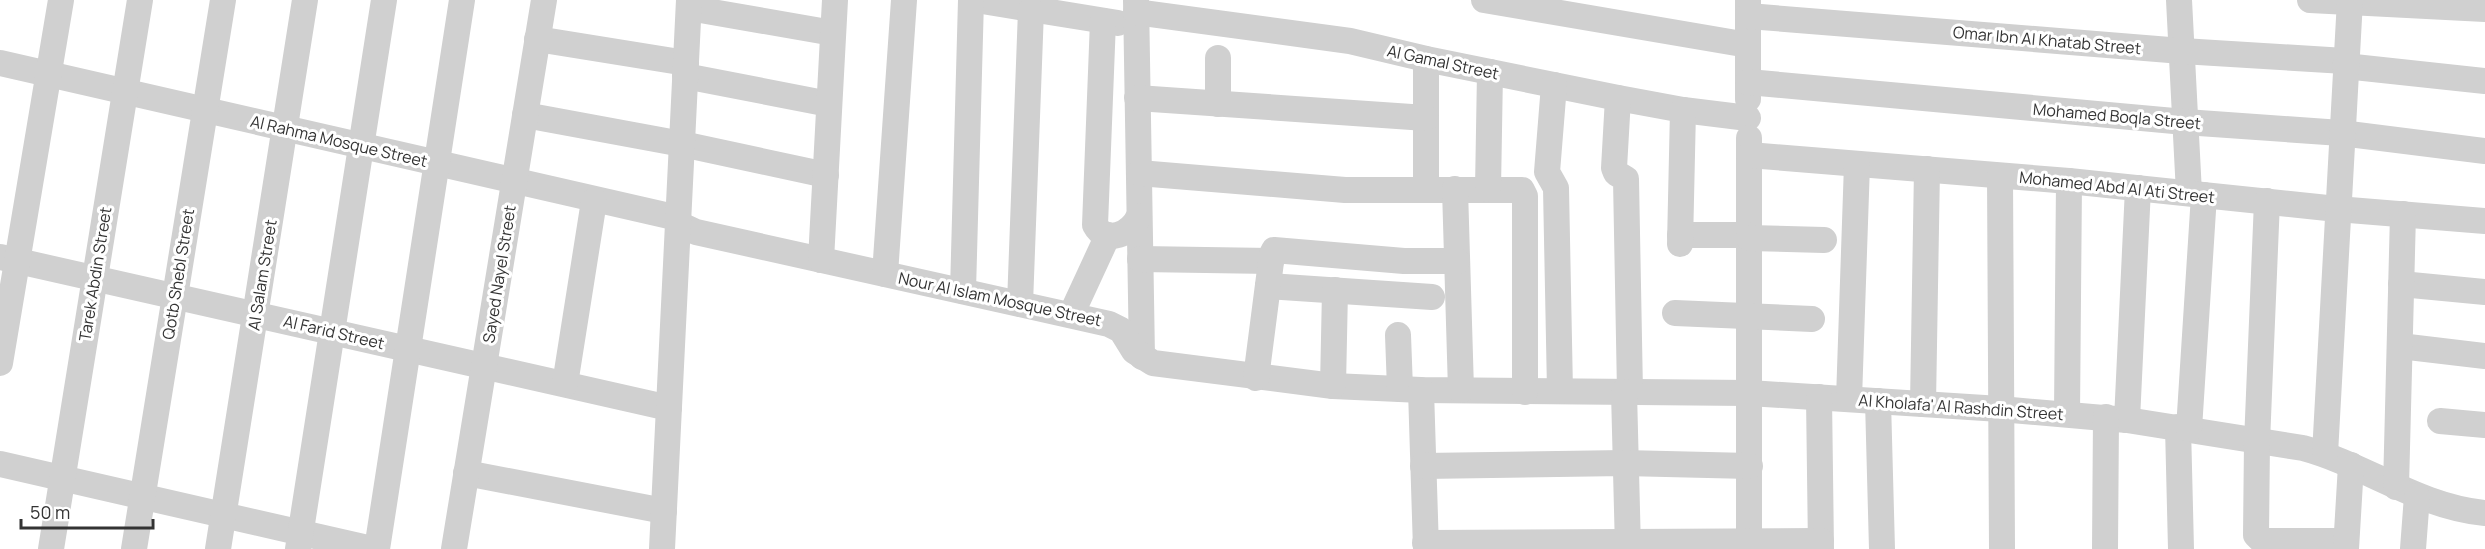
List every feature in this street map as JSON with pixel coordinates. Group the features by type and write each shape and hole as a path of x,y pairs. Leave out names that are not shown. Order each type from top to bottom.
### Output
{"street":[{"path":"0,363 8,259 48,74 61,0"},
{"name":"Tarek Abdin Street","path":"51,549 141,0"},
{"name":"Qotb Shebl Street","path":"134,549 223,0"},
{"name":"Al Salam Street","path":"218,549 304,0"},
{"path":"299,541 384,0"},
{"path":"377,549 410,349 462,0"},
{"name":"Sayed Nayel Street","path":"454,549 544,0"},
{"path":"821,260 835,0"},
{"path":"885,274 904,0"},
{"path":"963,291 971,0"},
{"name":"Al Gamal Street","path":"976,0 1103,21 1136,13 1350,41 1618,99 1748,118"},
{"path":"1484,0 1748,45"},
{"path":"2179,0 2185,122 2196,194 2183,428 2181,549"},
{"path":"2310,0 2485,9"},
{"path":"2325,454 2350,2"},
{"path":"662,549 689,4 833,33"},
{"path":"1748,8 1749,546"},
{"name":"Omar Ibn Al Khatab Street","path":"1748,8 2182,51 2345,64 2485,81"},
{"path":"1020,304 1031,10"},
{"path":"1136,13 1142,357 1153,363 1256,378 1333,386 1411,390"},
{"path":"1103,21 1095,225 1098,230 1108,235 1124,234 1136,224 1139,216"},
{"path":"537,39 685,69 829,104"},
{"path":"1218,58 1218,104"},
{"path":"1426,59 1426,190"},
{"name":"Al Rahma Mosque Street","path":"0,63 594,201 678,218"},
{"path":"1488,189 1490,72"},
{"name":"Mohamed Boqla Street","path":"1748,82 2185,122 2341,133 2485,151"},
{"path":"1554,85 1547,172 1556,188 1560,392"},
{"path":"1137,98 1426,118"},
{"path":"1618,99 1614,168 1616,173 1626,179 1627,392 1624,463 1628,546"},
{"path":"1683,110 1680,239 1749,237 1824,240"},
{"path":"525,115 682,144 826,175"},
{"name":"Mohamed Abd Al Ati Street","path":"1749,155 2069,181 2337,209 2485,221"},
{"path":"1849,399 1857,164"},
{"path":"1923,404 1927,169"},
{"path":"1138,173 1345,190 1520,189 1525,196 1525,392"},
{"path":"2000,176 2002,549"},
{"path":"2067,414 2069,181"},
{"path":"2105,549 2138,188"},
{"path":"1455,189 1461,390"},
{"path":"565,384 594,201"},
{"path":"2267,201 2257,442 2255,531 2258,538 2266,541 2346,545 2351,465"},
{"path":"2403,214 2400,346 2407,491 2413,549"},
{"name":"Nour Al Islam Mosque Street","path":"678,218 681,225 696,232 1115,326 1121,330 1134,351 1142,357"},
{"path":"1071,315 1108,235"},
{"path":"1256,378 1270,267 1276,250 1404,261 1457,261"},
{"name":"Al Farid Street","path":"8,259 669,408"},
{"path":"1140,259 1270,267 1335,290 1432,297"},
{"path":"2401,284 2485,292"},
{"path":"1333,386 1335,290"},
{"path":"1675,313 1812,319"},
{"path":"1398,335 1411,390 1423,466 1426,546 1821,545 1819,397"},
{"path":"2400,346 2485,356"},
{"name":"Al Kholafa' Al Rashdin Street","path":"1411,390 1749,393 2116,418 2303,448 2325,454 2451,508 2485,513"},
{"path":"1878,401 1882,549"},
{"path":"2440,421 2485,425"},
{"path":"1423,466 1624,463 1749,466"},
{"path":"0,464 223,515 299,541 372,549"},
{"path":"466,473 664,512"}]}
